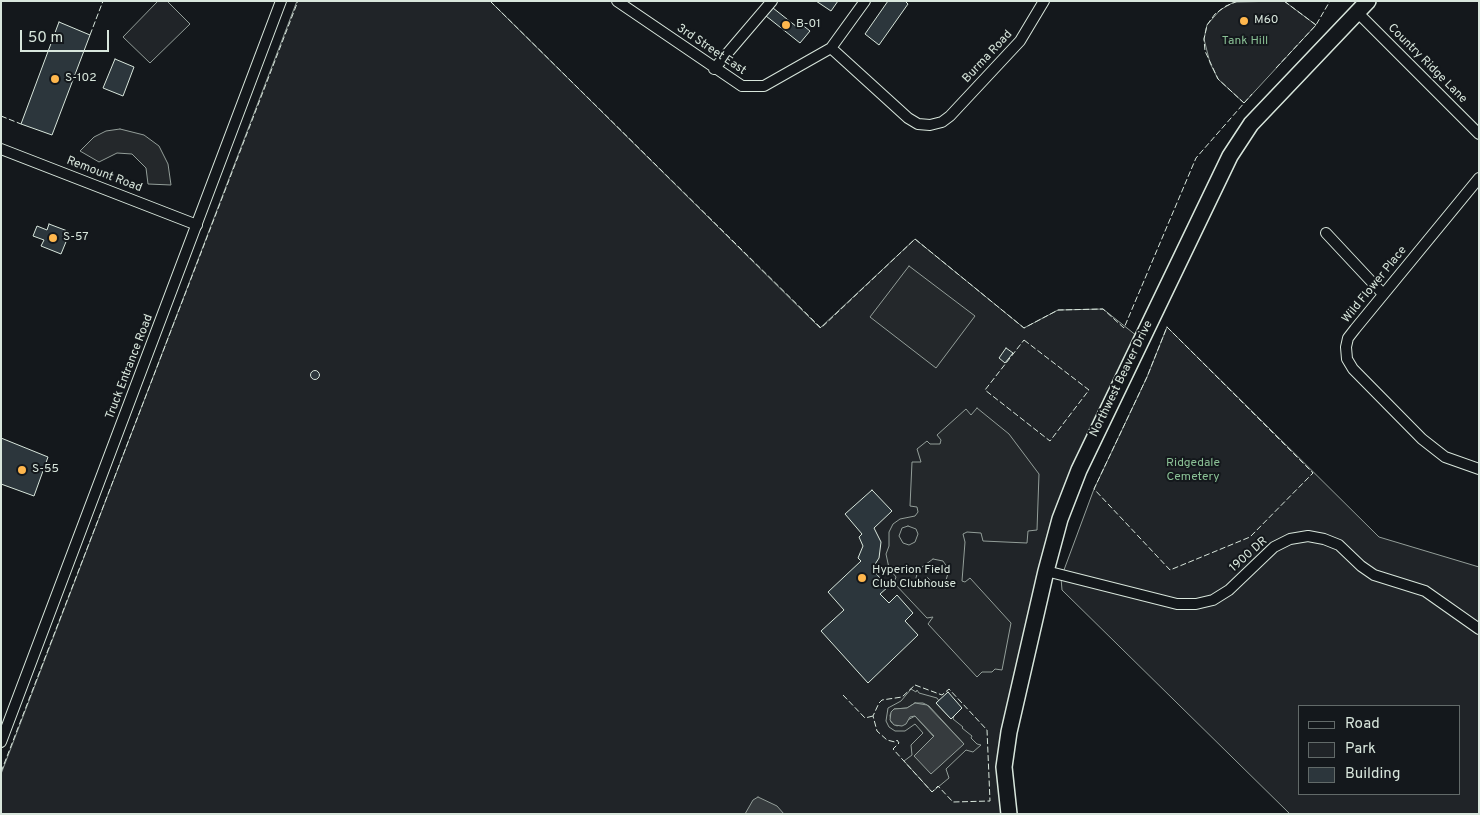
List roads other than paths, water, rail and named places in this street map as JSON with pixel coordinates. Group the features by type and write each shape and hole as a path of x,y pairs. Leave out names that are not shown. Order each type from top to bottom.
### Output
{"main road":[{"name":"Northwest Beaver Drive","path":"1009,814 1004,767 1009,732 1060,519 1079,470 1230,156 1251,124 1362,6"}],"street":[{"name":"Truck Entrance Road","path":"1,742 281,1"},
{"name":"3rd Street East","path":"617,1 742,86 764,86 831,48"},
{"path":"714,68 772,1"},
{"path":"831,48 865,1"},
{"name":"Burma Road","path":"831,48 908,118 918,124 930,125 941,122 950,116 1020,41 1044,1"},
{"name":"Country Ridge Lane","path":"1362,6 1479,134"},
{"name":"Remount Road","path":"1,149 197,224"},
{"name":"Wild Flower Place","path":"1479,178 1383,294 1352,334 1346,347 1347,359 1353,369 1422,439 1445,457 1479,469"},
{"path":"1326,234 1383,294"},
{"name":"1900 DR","path":"1046,572 1177,604 1196,604 1213,600 1229,590 1274,547 1290,539 1308,536 1324,538 1339,545 1361,566 1374,575 1425,591 1479,629"}],"place":[{"name":"M60","path":"1244,21"},
{"name":"B-01","path":"786,25"},
{"name":"S-102","path":"55,79"},
{"name":"S-57","path":"53,238"},
{"name":"S-55","path":"22,470"},
{"name":"Hyperion Field Club Clubhouse","path":"862,578"}],"park label":[{"name":"Tank Hill","path":"1245,42"},
{"name":"Ridgedale Cemetery","path":"1193,471"}]}
